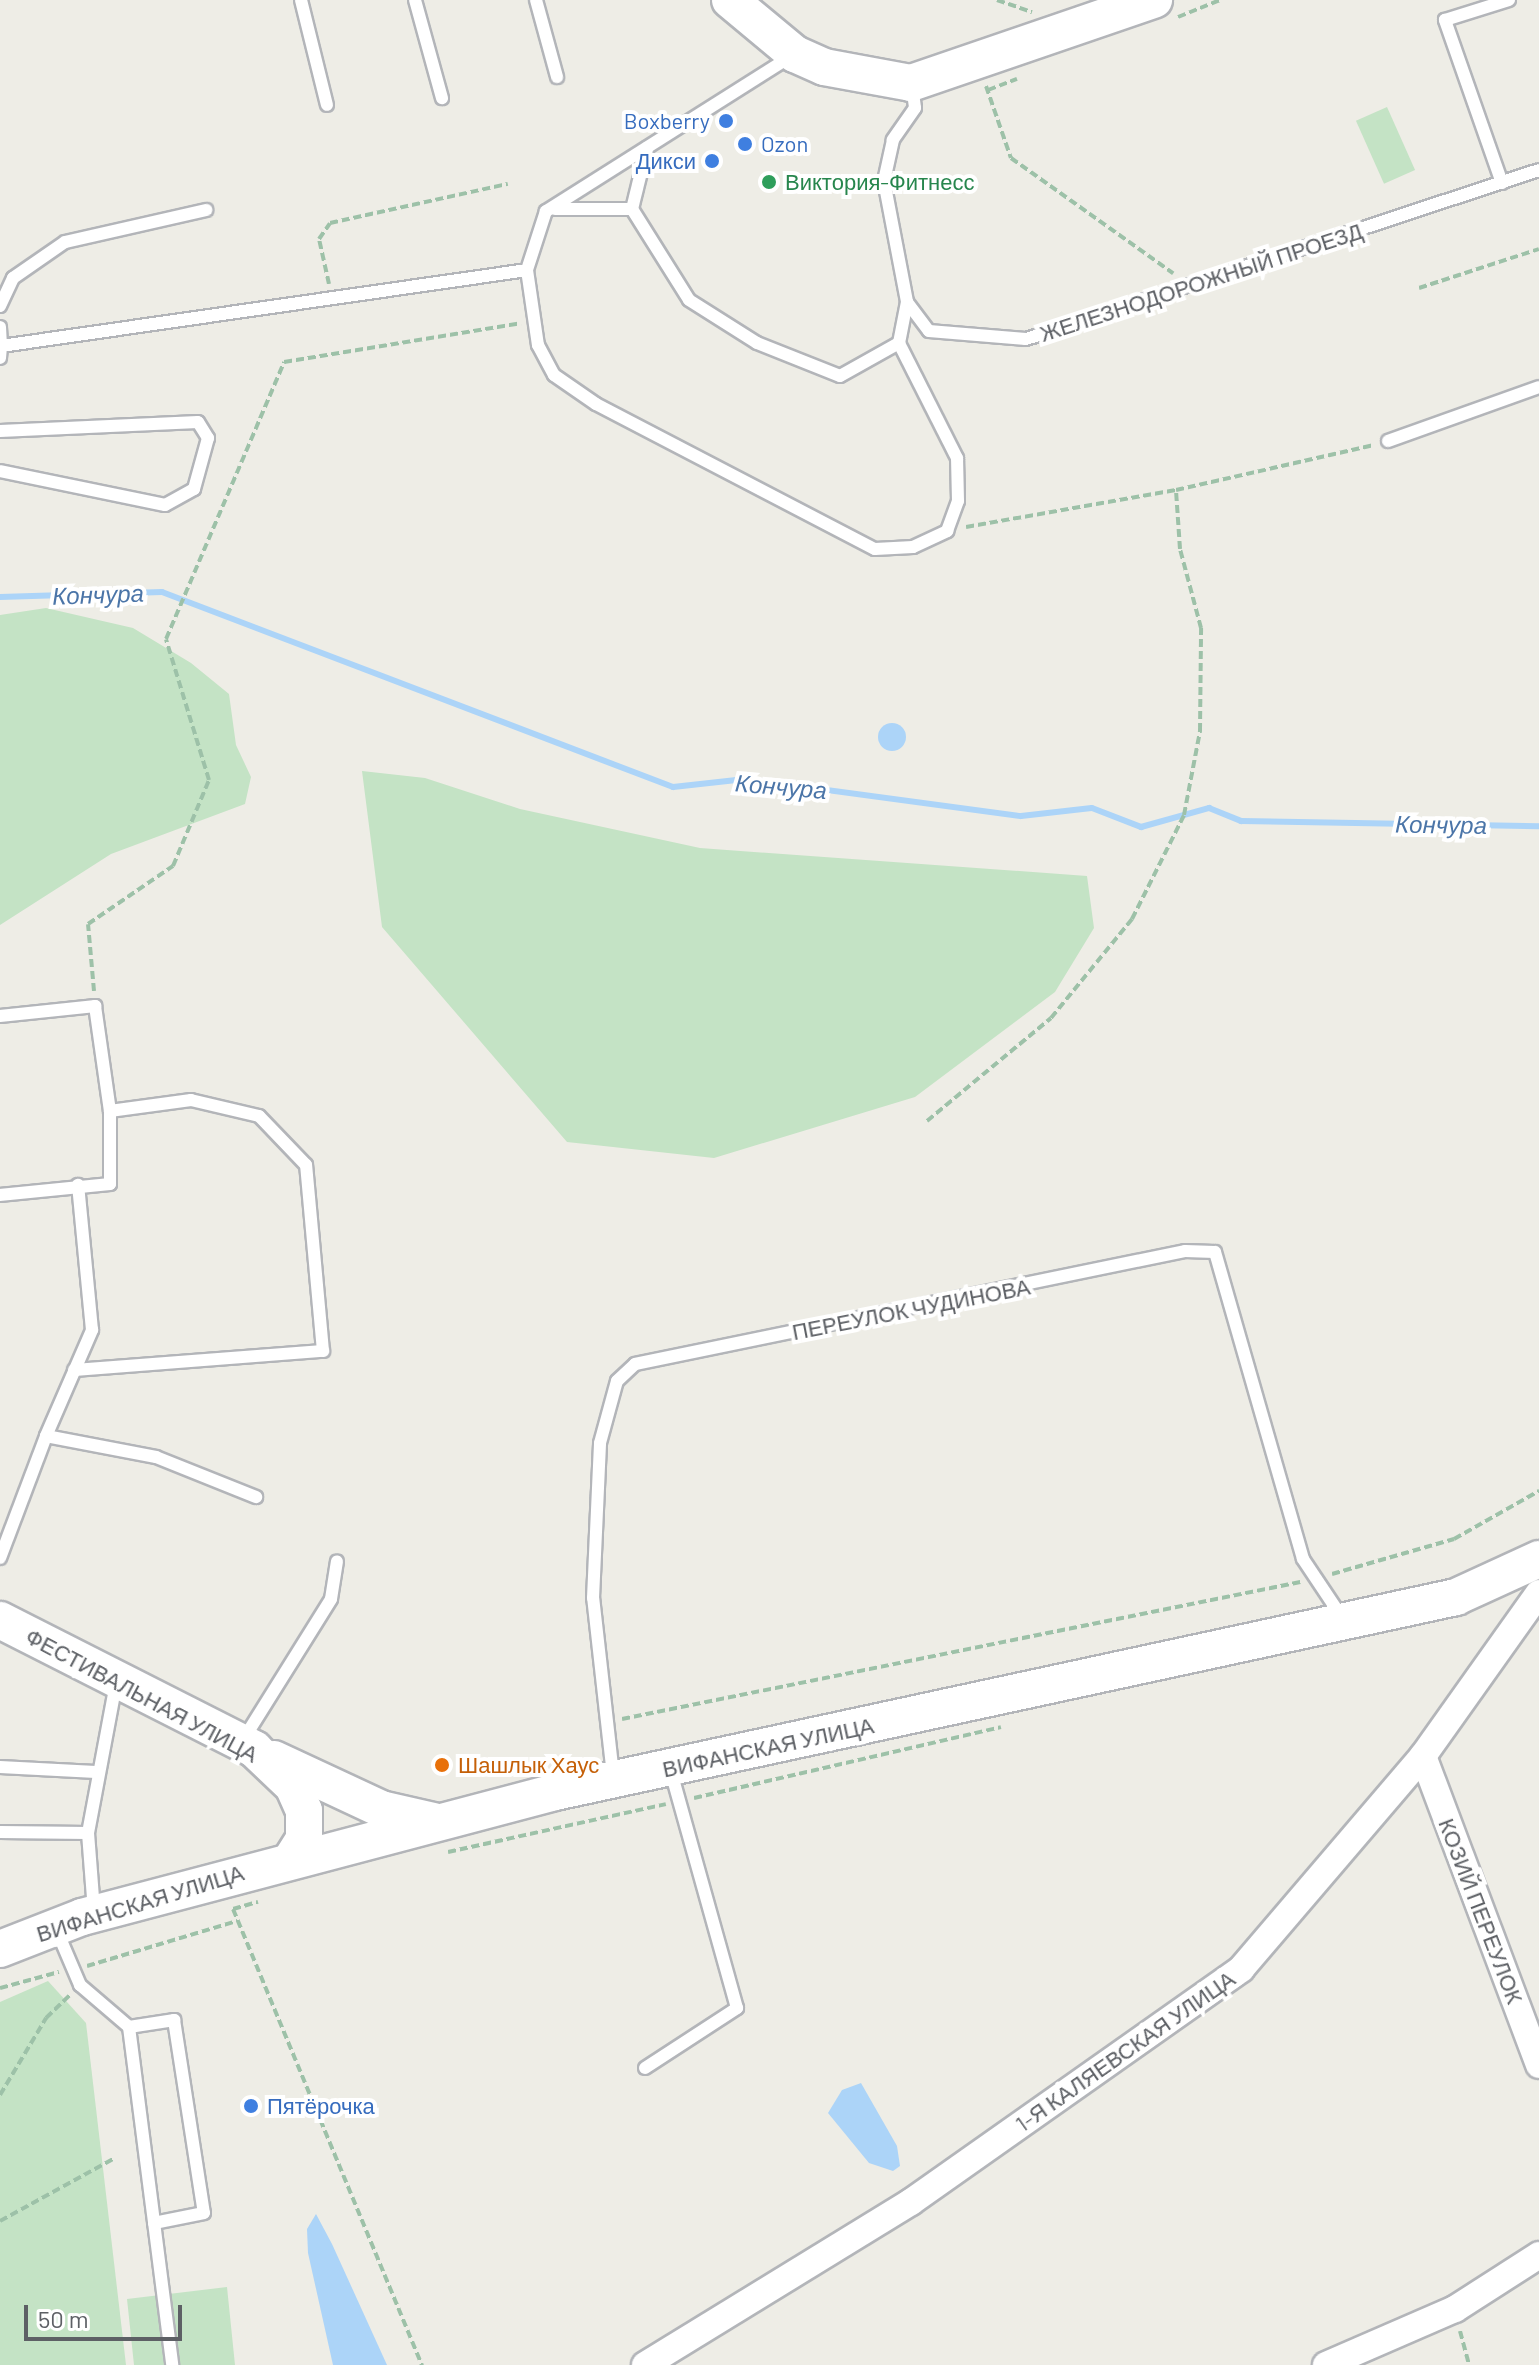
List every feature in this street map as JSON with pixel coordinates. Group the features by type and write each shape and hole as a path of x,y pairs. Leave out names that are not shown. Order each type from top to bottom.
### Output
{"main road":[{"path":"730,0 795,54 864,79 911,83 977,61 1096,9 1154,0"},
{"name":"ВИФАНСКАЯ УЛИЦА","path":"0,1949 95,1913 292,1858 444,1838 614,1778 675,1785 1456,1597 1539,1559"},
{"name":"ФЕСТИВАЛЬНАЯ УЛИЦА","path":"0,1620 248,1746 293,1786 304,1811 304,1839 292,1858"},
{"path":"248,1746 444,1838"}],"street":[{"name":"1-Я КАЛЯЕВСКАЯ УЛИЦА","path":"645,2365 911,2202 1241,1969 1423,1756 1539,1593"},
{"name":"КОЗИЙ ПЕРЕУЛОК","path":"1423,1756 1539,2065"},
{"path":"1326,2365 1455,2309 1539,2255"}],"lane":[{"path":"301,0 327,105"},
{"path":"415,0 442,98"},
{"path":"536,0 557,77"},
{"path":"1502,183 1445,20 1509,0"},
{"path":"795,54 546,211 527,270 535,321 554,375 585,397 875,549 913,547 947,531 958,501 957,458 899,343 907,302 884,181 893,140 915,108 911,83"},
{"path":"647,148 632,209 689,300 757,343 840,376 899,343"},
{"name":"ЖЕЛЕЗНОДОРОЖНЫЙ ПРОЕЗД","path":"907,302 929,331 1026,339 1539,170"},
{"path":"546,211 632,209"},
{"path":"0,306 13,278 65,242 206,210"},
{"path":"0,327 1,352 527,270"},
{"path":"1388,441 1539,387"},
{"path":"0,431 198,422 208,438 194,489 165,505 0,471"},
{"path":"0,1016 95,1006 110,1111 110,1184 0,1195"},
{"path":"74,1370 323,1351 306,1165 259,1116 191,1100 110,1111"},
{"path":"0,1558 46,1436 92,1330 78,1185"},
{"name":"ПЕРЕУЛОК ЧУДИНОВА","path":"614,1778 604,1722 593,1598 600,1443 617,1381 635,1364 1185,1251 1215,1252 1303,1559 1346,1623"},
{"path":"46,1436 156,1457 256,1497"},
{"path":"248,1746 331,1599 337,1561"},
{"path":"95,1913 88,1833 96,1772 117,1681"},
{"path":"0,1767 96,1772"},
{"path":"645,2068 737,2008 675,1785"},
{"path":"0,1832 88,1833"},
{"path":"55,1927 80,1985 129,2027 172,2365"},
{"path":"129,2027 174,2020 204,2213 154,2223"}],"path":[{"path":"977,61 1011,158 1192,286"},
{"path":"332,298 319,239 326,226 508,184"},
{"path":"1419,288 1539,249"},
{"path":"95,1006 88,924 173,866 209,780 166,639 284,362 535,321"},
{"path":"947,531 1176,490 1388,441"},
{"path":"927,1121 1051,1018 1132,919 1184,815 1200,731 1201,628 1180,549 1176,490"},
{"path":"604,1722 1316,1578 1454,1539 1539,1491"},
{"path":"444,1838 675,1785 1017,1723"},
{"path":"263,1901 233,1909 237,1921 422,2365"},
{"path":"0,1988 74,1970 237,1921"},
{"path":"0,2095 46,2018 80,1985"},
{"path":"0,2221 115,2158"},
{"path":"1455,2309 1469,2365"}],"green space":[{"path":"1387,107 1415,170 1384,184 1356,121"},
{"path":"46,608 133,628 191,663 229,694 236,745 251,777 245,804 111,854 0,925 0,615"},
{"path":"362,771 425,778 520,809 700,848 1087,876 1094,928 1055,992 915,1097 714,1158 567,1142 382,927"},
{"path":"48,1981 86,2023 126,2365 0,2365 0,2002"},
{"path":"227,2287 235,2365 134,2365 127,2299"}],"water":[{"path":"892,723 902,727 906,737 902,747 892,751 882,747 878,737 882,727"},
{"path":"861,2083 897,2146 900,2166 893,2171 869,2163 828,2113 842,2090"},
{"path":"316,2214 387,2365 333,2365 308,2253 307,2229"}],"waterway":[{"name":"Кончура","path":"0,597 162,592 673,787 746,779 1021,816 1092,808 1141,827 1209,808 1241,821 1539,826"}],"place":[{"name":"Boxberry","path":"726,121"},
{"name":"Ozon","path":"745,144"},
{"name":"Дикси","path":"712,161"},
{"name":"Виктория-Фитнесс","path":"769,182"},
{"name":"Шашлык Хаус","path":"442,1765"},
{"name":"Пятёрочка","path":"251,2106"}]}
